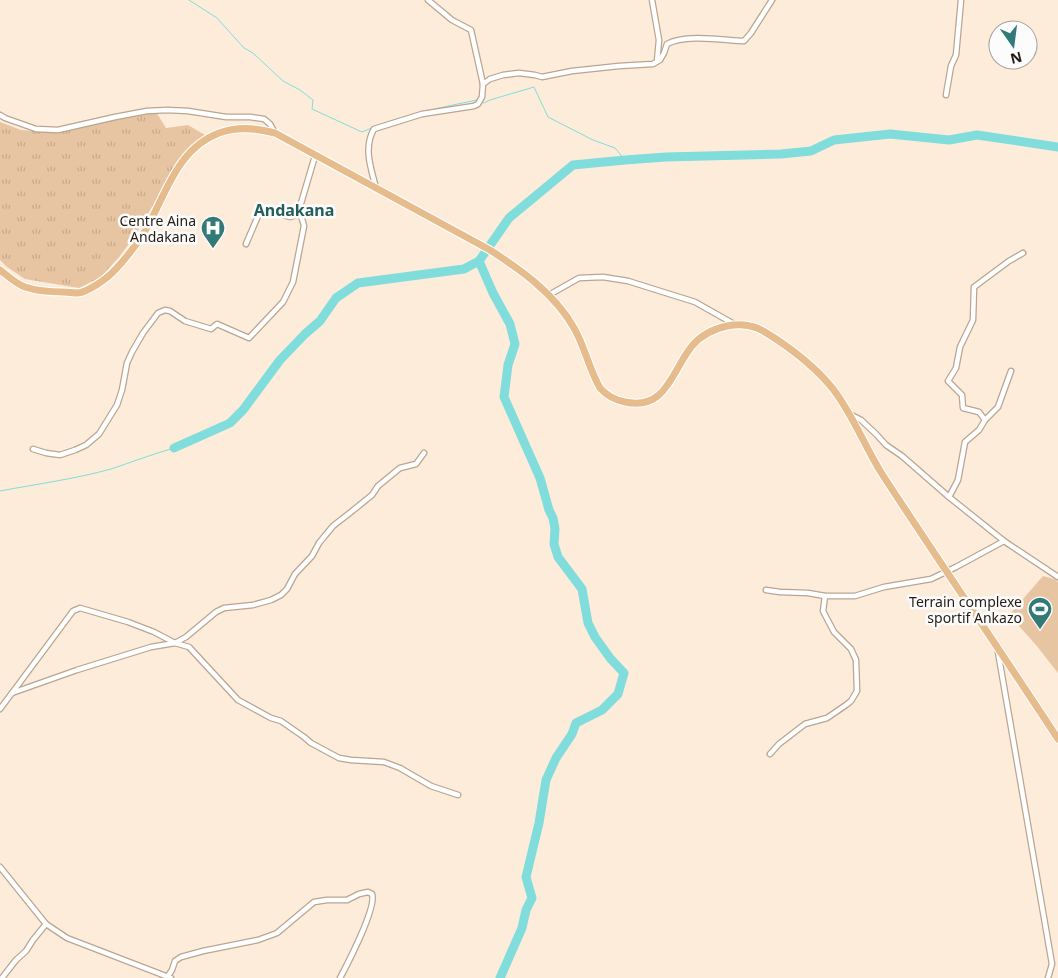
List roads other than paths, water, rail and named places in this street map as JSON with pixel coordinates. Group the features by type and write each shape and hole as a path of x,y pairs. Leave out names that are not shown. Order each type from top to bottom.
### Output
{"main road":[{"path":"0,270 24,287 40,290 80,293 104,280 124,260 142,235 170,181 192,149 208,137 223,131 250,128 275,133 490,250 522,272 549,295 559,307 574,328 600,388 607,396 612,398 629,403 646,402 661,394 695,343 708,333 716,329 735,325 757,328 800,356 832,388 849,413 882,473 1058,739"}],"street":[{"path":"376,188 369,159 368,145 374,129 422,114 478,104 482,97 483,84 471,30 452,20 428,0"},
{"path":"652,0 659,40 657,61"},
{"path":"483,84 490,79 503,75 519,73 542,77 572,71 653,64 660,60 667,44 673,41 692,38 744,41 772,0"},
{"path":"946,95 951,66 956,56 961,0"},
{"path":"0,115 36,129 58,130 147,111 188,111 226,117 264,119 270,124 275,133"},
{"path":"33,449 60,455 86,445 99,434 117,405 127,363 132,352 158,313 165,310 185,321 211,329 217,324 249,338 282,302 293,282 304,226 299,210 316,156"},
{"path":"246,244 261,209 290,217 300,214"},
{"path":"985,420 979,412 963,408 962,395 948,381 956,368 960,347 973,320 974,287 1023,253"},
{"path":"549,295 579,278 602,277 628,281 695,302 735,325"},
{"path":"949,497 958,480 965,442 979,430 985,420 998,407 1011,371"},
{"path":"849,413 861,420 886,445 902,456 1004,541 1058,577"},
{"path":"12,693 151,647 175,643 186,637 216,612 224,608 253,605 281,595 333,526 352,512 378,486 400,468 416,464 424,453"},
{"path":"766,590 825,596 855,596 884,587 931,579 1004,541"},
{"path":"770,754 779,744 805,724 828,718 846,705 857,691 856,660 851,649 834,632 823,611 825,596"},
{"path":"0,709 73,611 80,608 128,622 188,647 238,700 271,718 281,721 310,743 339,758 384,762 400,768 431,786 458,795"},
{"path":"998,647 1052,964 1048,978"},
{"path":"0,867 46,924 67,938 170,977 175,961 180,957 258,940 277,933 314,902 348,900 368,892 372,894 374,899 369,918 340,978"},
{"path":"2,978 26,951 46,924"}],"waterway":[{"path":"189,0 217,18 244,48 253,53 283,81 313,100 312,109 362,132 404,117 477,100"},
{"path":"481,102 484,103 534,87 548,117 593,140 615,148 625,160"},
{"path":"174,448 230,423 243,410 280,360 320,321 336,298 358,283 464,269 479,261 509,218 573,165 666,157 781,154 811,151 834,140 890,134 949,140 977,135 1058,147"},
{"path":"479,261 493,293 510,324 515,344 508,365 504,397 540,478 553,518 555,529 554,544 558,557 582,589 588,623 595,637 624,673 618,694 602,710 576,723 572,734 556,758 546,780 539,823 526,877 532,898 526,910 522,928 500,978"},
{"path":"0,491 97,473 174,448"}],"place":[{"name":"Centre Aina Andakana","path":"213,249"},
{"name":"Terrain complexe sportif Ankazo","path":"1040,630"}],"district":[{"name":"Andakana","path":"294,210"}]}
